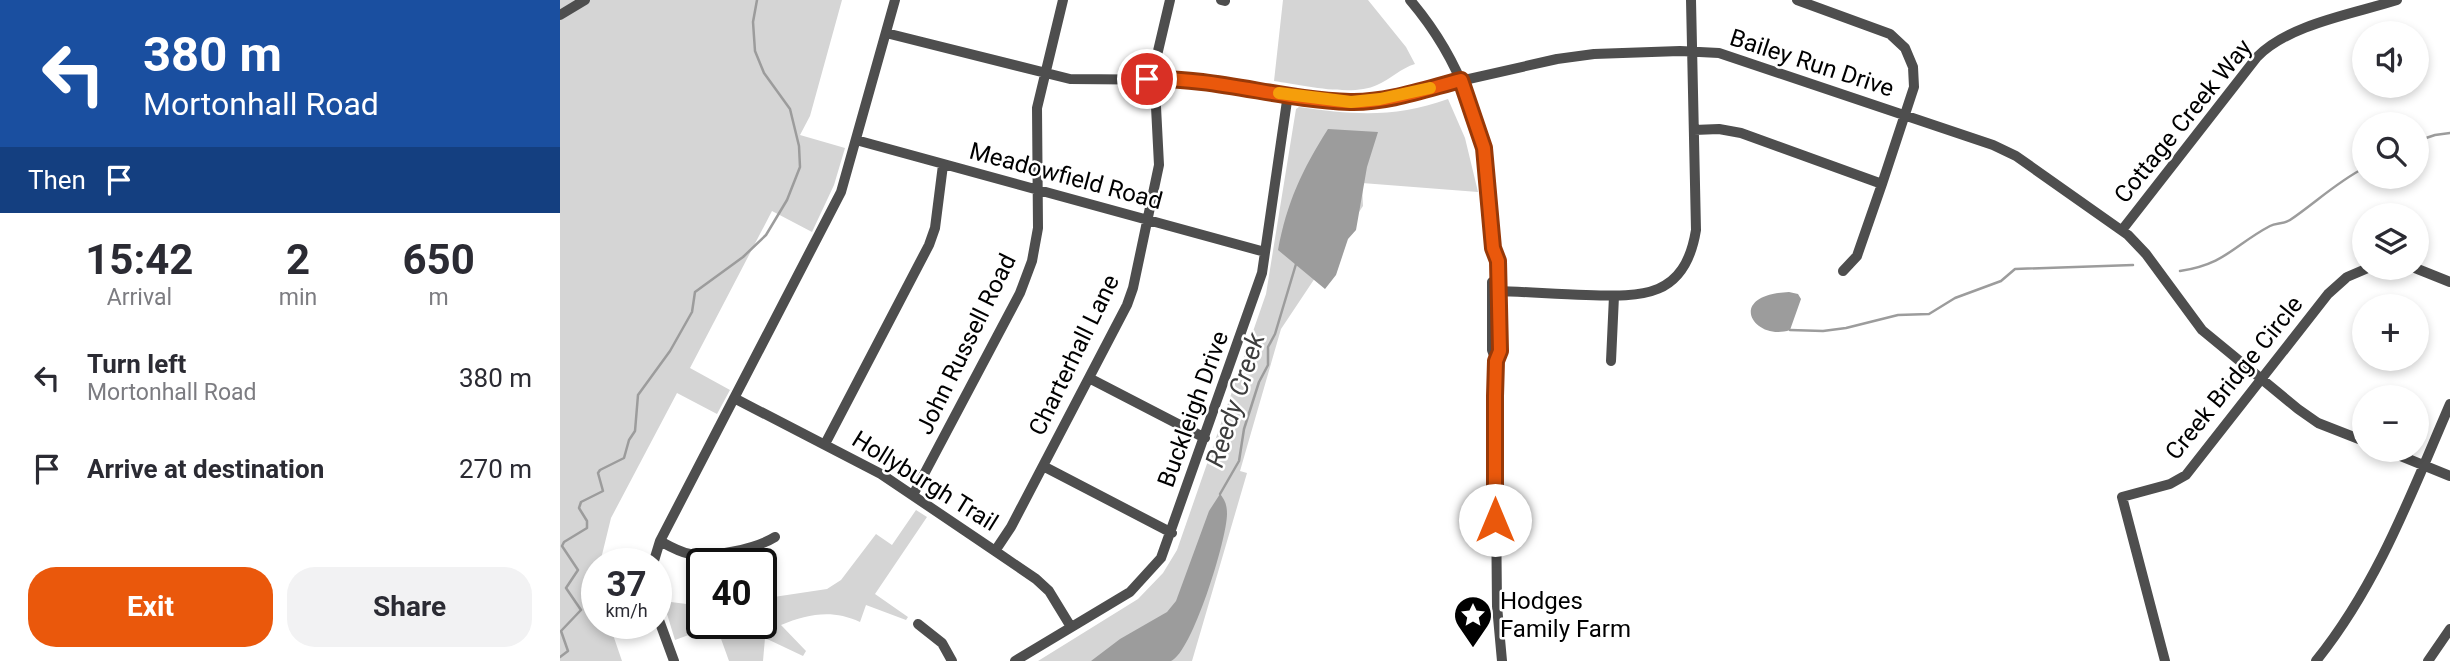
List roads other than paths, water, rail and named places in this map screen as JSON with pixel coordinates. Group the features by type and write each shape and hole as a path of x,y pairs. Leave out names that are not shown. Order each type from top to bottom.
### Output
{"street":[{"path":"560,15 585,0"},
{"path":"658,548 841,192 895,0"},
{"name":"John Russell Road","path":"913,495 1020,293 1032,261 1038,228 1037,108 1063,0"},
{"name":"Charterhall Lane","path":"995,551 1012,527 1127,305 1138,269 1159,165 1153,79 1170,0"},
{"path":"1410,0 1438,38 1461,80 1484,148 1493,248 1492,350 1496,361 1497,606 1503,661"},
{"path":"1498,291 1614,296 1651,293 1671,283 1682,272 1693,253 1696,230 1691,0"},
{"path":"1797,0 1878,27 1905,48 1913,67 1914,87 1882,184 1857,256 1843,271"},
{"name":"Cottage Creek Way","path":"2122,230 2262,51 2290,34 2397,0"},
{"name":"Bailey Run Drive","path":"886,33 1046,73 1089,80 1187,79 1351,102 1380,99 1557,59 1594,54 1692,52 1734,57 1993,145 2016,156 2122,230 2146,254 2202,330 2261,380 2311,419 2352,436"},
{"name":"Buckleigh Drive","path":"1015,661 1130,592 1161,558 1255,299 1265,252 1288,94"},
{"path":"1694,130 1719,129 1741,133 1882,184"},
{"name":"Meadowfield Road","path":"856,140 1265,252"},
{"path":"825,444 929,245 935,228 943,165"},
{"path":"1493,248 1498,261 1500,351 1496,361"},
{"path":"2429,274 2450,282"},
{"name":"Creek Bridge Circle","path":"2165,661 2122,497 2170,484 2186,475 2334,288 2352,275"},
{"path":"1611,361 1614,296"},
{"path":"1089,378 1205,438"},
{"name":"Hollyburgh Trail","path":"734,398 881,474 913,495 1036,579 1049,591 1071,627"},
{"path":"2316,661 2379,566 2450,404"},
{"path":"2416,462 2450,475"},
{"path":"1043,466 1172,533"},
{"path":"660,541 691,554 705,555 761,546 775,537"},
{"path":"919,624 942,643 953,661"},
{"path":"2428,661 2450,629"},
{"path":"666,639 674,661"}],"waterway":[{"path":"560,657 568,651 561,631 581,610 566,588 578,570 562,546 587,528 587,521 579,508 581,502 603,491 598,473 600,470 624,458 629,440 635,431 638,395 670,351 692,312 695,292 743,257 766,235 787,200 800,167 799,146 790,109 764,73 755,51 753,22 757,0"},
{"path":"2429,137 2450,133"},
{"path":"2180,271 2219,259 2270,226 2290,220 2352,175"},
{"name":"Reedy Creek","path":"1220,494 1239,461 1244,429 1259,382 1268,365 1268,347 1275,334 1296,264"},
{"path":"1790,330 1823,331 1898,315 1929,314 1955,298 2001,281 2015,269 2133,265"}],"place":[{"name":"Hodges Family Farm","path":"1473,649"}]}
